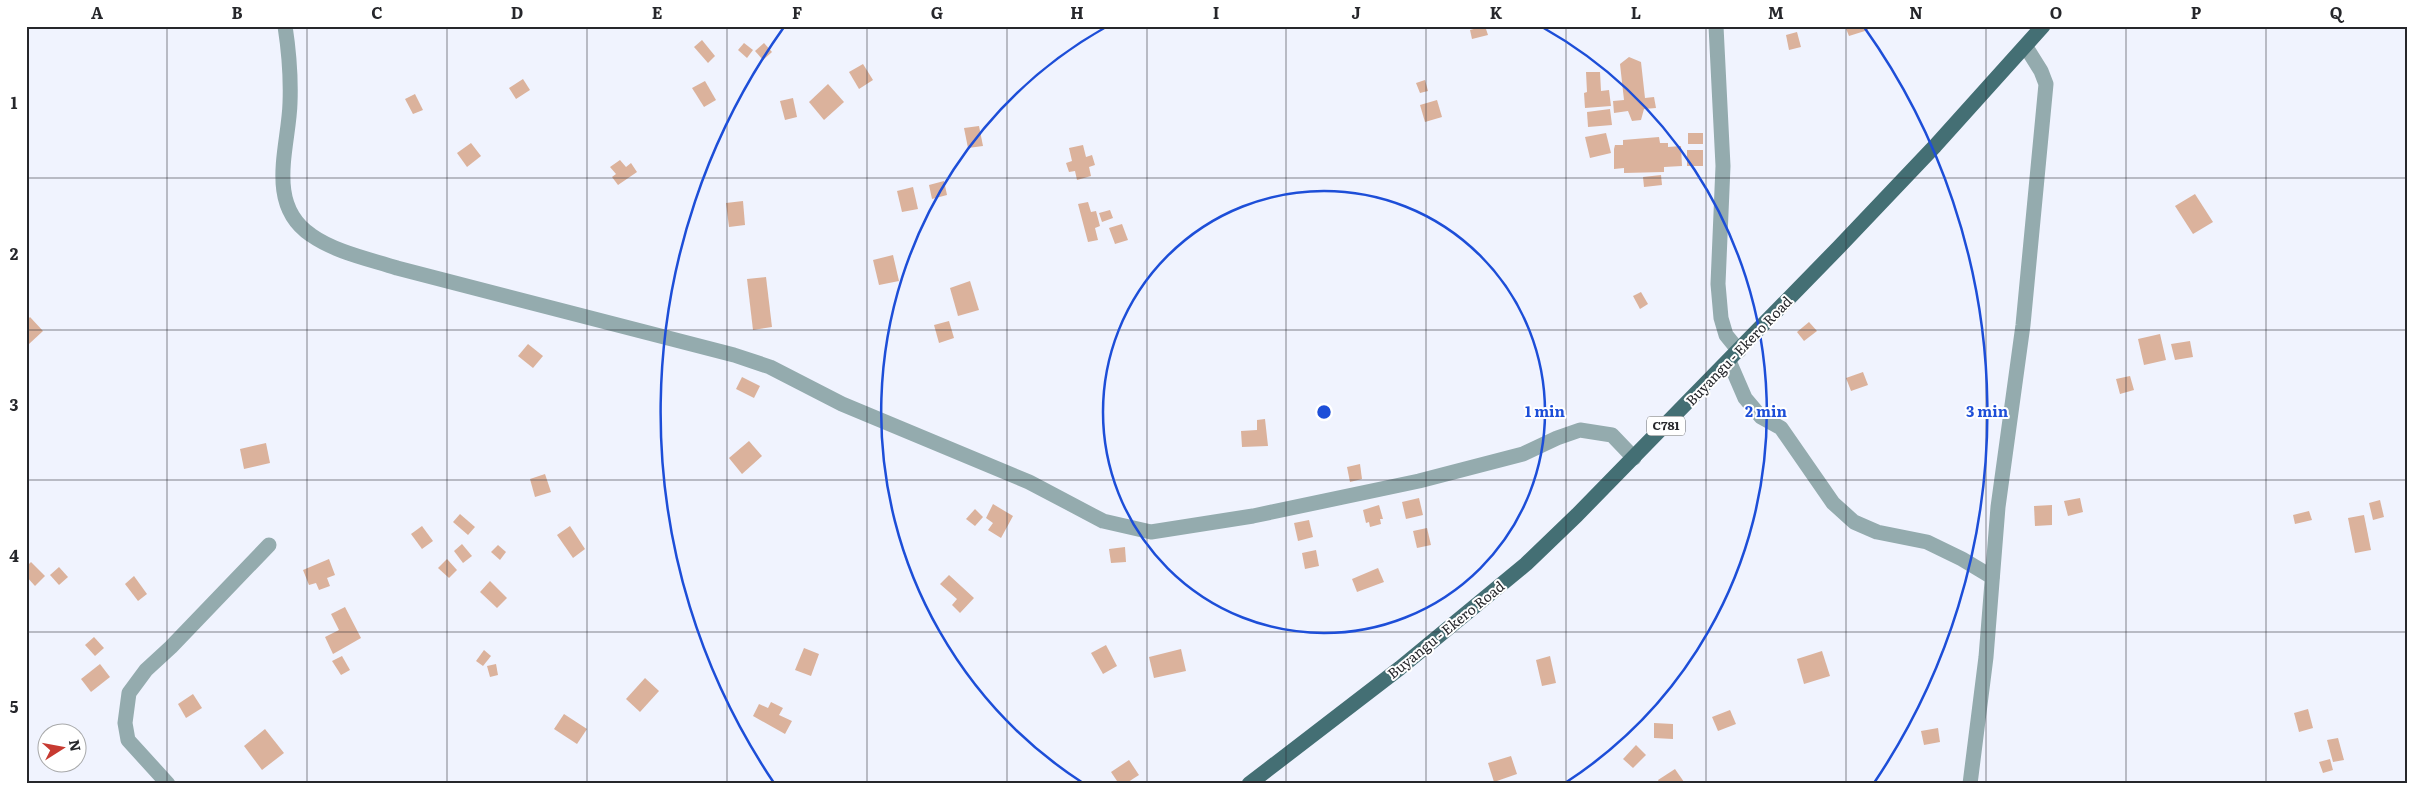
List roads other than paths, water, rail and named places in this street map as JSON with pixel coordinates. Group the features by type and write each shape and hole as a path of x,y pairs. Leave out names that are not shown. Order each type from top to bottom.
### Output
{"main road":[{"name":"Buyangu - Ekero Road","path":"1249,784 1354,705 1526,564 1634,458 1936,146 2043,26"}],"street":[{"path":"286,26 290,60 290,104 283,160 282,186 294,216 299,224 311,235 345,251 397,268 770,367 842,404 1029,482 1103,521 1151,532 1253,516 1470,468 1523,454 1557,438 1580,430 1612,435 1634,458"},
{"path":"1716,26 1723,166 1718,284 1721,318 1734,356 1745,398 1761,417 1781,428 1833,503 1854,522 1877,532 1927,542 1962,559 1992,577"},
{"path":"1970,784 1986,657 1998,507 2022,334 2046,84 2041,71 2026,47"},
{"path":"168,784 128,740 125,722 129,693 146,670 269,545"}]}
